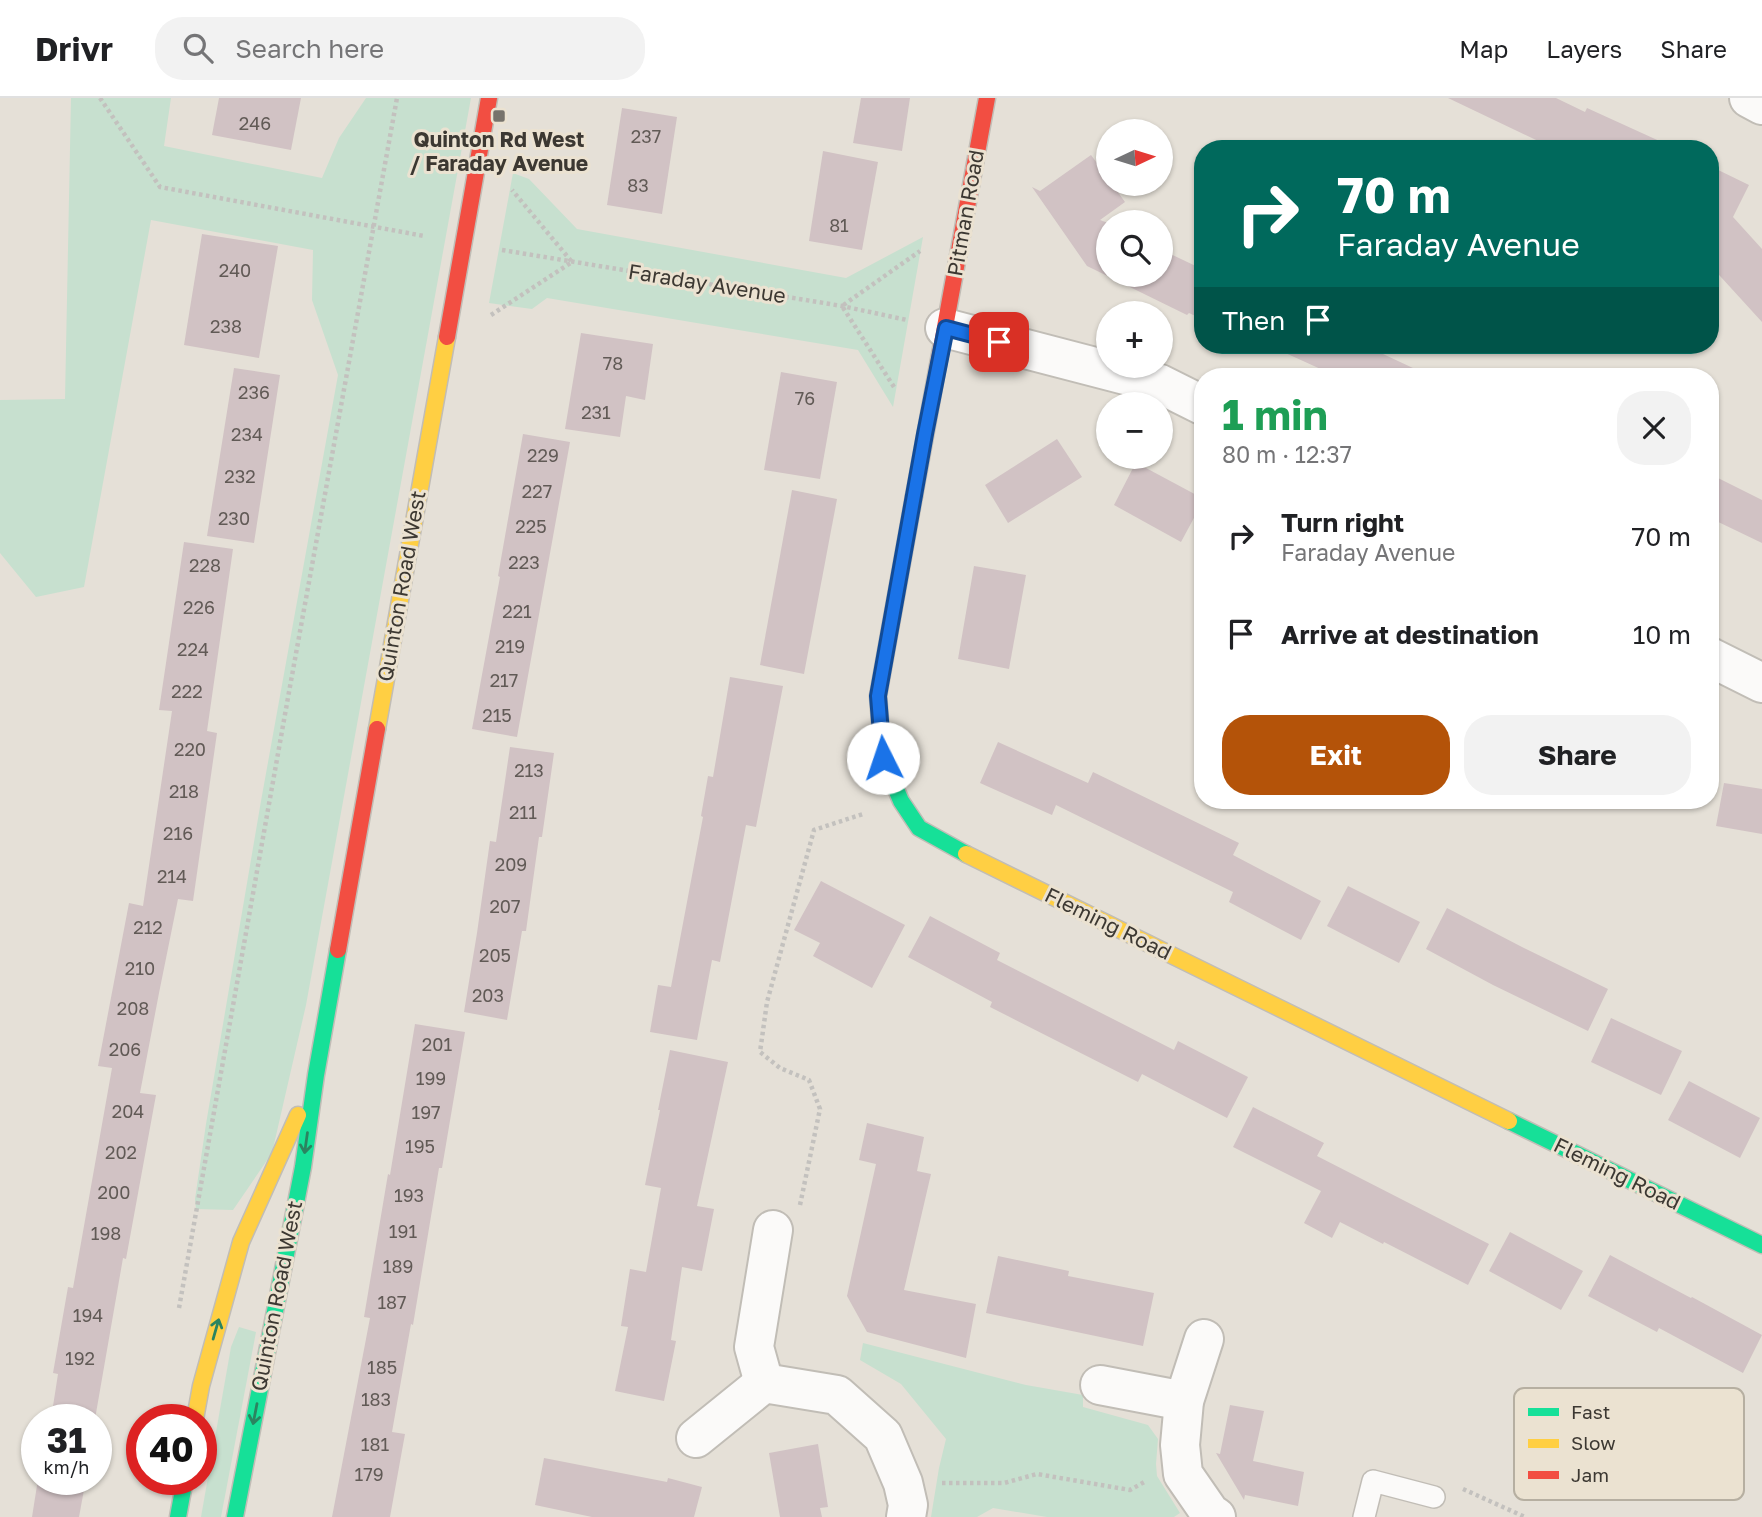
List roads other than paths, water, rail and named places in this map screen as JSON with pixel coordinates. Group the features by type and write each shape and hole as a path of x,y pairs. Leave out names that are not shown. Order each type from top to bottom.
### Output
{"street":[{"name":"Quinton Road West","path":"235,1517 303,1167 316,1075 489,98"},
{"name":"Pitman Road","path":"946,328 987,98"},
{"path":"1749,98 1762,105"},
{"path":"946,328 1160,384 1194,401"},
{"name":"Fleming Road","path":"946,328 878,696 883,758 901,801 919,828 970,856 1762,1245"},
{"path":"1719,662 1762,683"},
{"name":"Quinton Road West","path":"198,1404 241,1242 316,1075"},
{"path":"764,1382 754,1347 774,1230"},
{"path":"1204,1339 1184,1401 1180,1445 1183,1474 1210,1513 1216,1517"},
{"path":"696,1438 764,1382 837,1395 883,1436 905,1500"},
{"path":"1100,1385 1184,1401"},
{"path":"178,1517 182,1495"}],"lane":[{"path":"1364,1517 1373,1481 1434,1497"}],"place":[{"name":"Quinton Rd West / Faraday Avenue","path":"499,116"}]}
